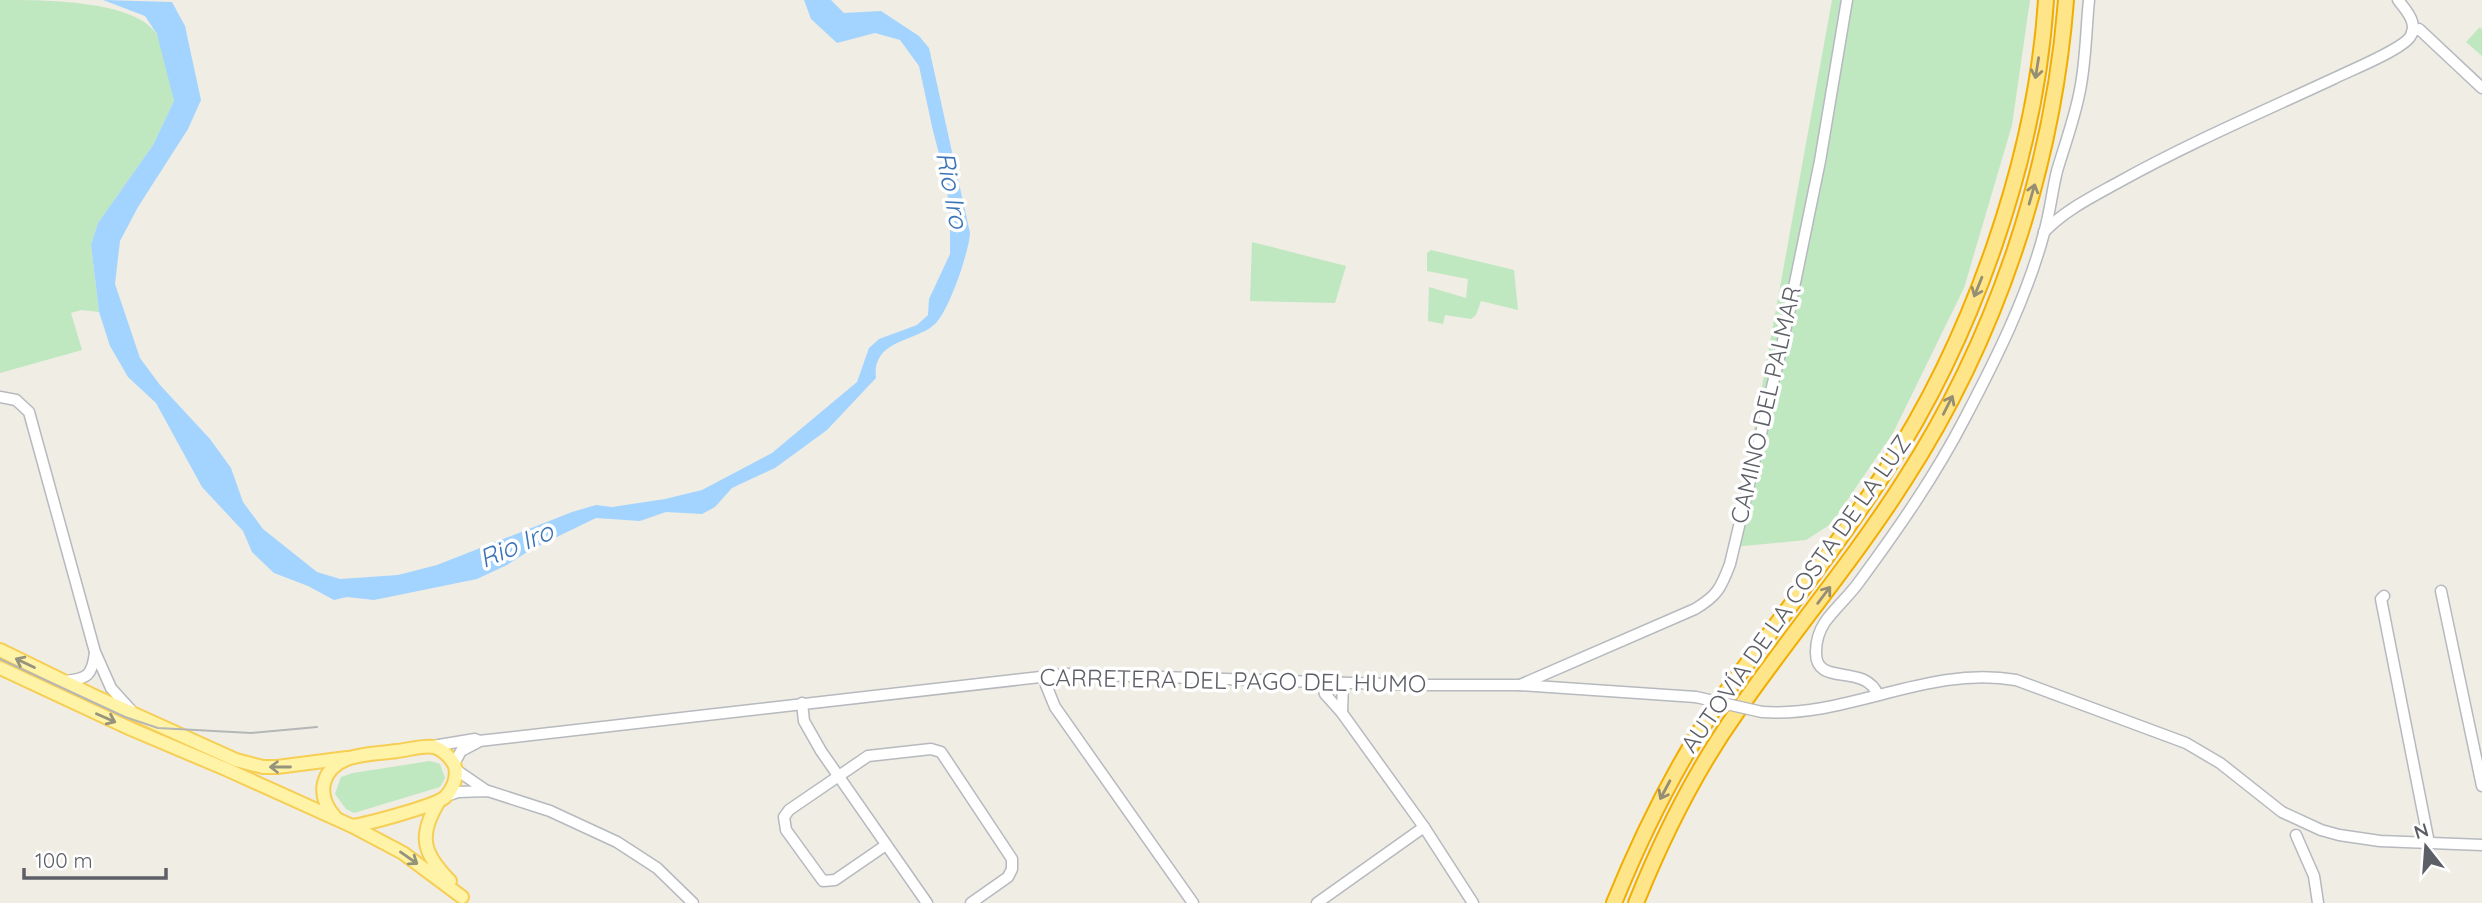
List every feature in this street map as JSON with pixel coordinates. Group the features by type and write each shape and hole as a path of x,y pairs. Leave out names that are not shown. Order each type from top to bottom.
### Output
{"highway":[{"name":"AUTOVÍA DE LA COSTA DE LA LUZ","path":"1614,903 1650,817 1693,740 1886,471 1956,341 1999,229 2014,179 2034,89 2046,0"},
{"name":"AUTOVÍA DE LA COSTA DE LA LUZ","path":"1636,903 1671,824 1712,750 1735,713 1865,539 1905,480 1944,413 1978,345 2003,282 2035,183 2055,94 2066,0"}],"main road":[{"path":"0,650 136,715 236,760 251,764 293,767 433,746 447,754 455,767 454,782 426,826 425,845 433,863 465,900"},
{"path":"0,668 352,826 403,853 465,900"},
{"path":"337,820 327,806 323,787 328,772 347,758"},
{"path":"352,826 376,821 442,799"}],"street":[{"name":"CAMINO DEL PALMAR","path":"1519,685 1695,609 1715,596 1724,582 1783,341 1820,161 1847,0"},
{"path":"2089,0 2081,88 2057,172 2044,233 2027,286 1998,353 1926,488 1857,586 1826,622 1818,638 1815,655 1819,665 1829,674 1861,677 1876,688 1878,695 1951,678 1990,677 2016,680 2186,743 2220,763 2282,812 2321,830 2380,841 2482,845"},
{"path":"2398,0 2412,19 2412,32"},
{"path":"2044,233 2060,215 2170,153 2365,64 2405,42 2412,32 2419,29 2482,88"},
{"path":"0,397 16,400 29,412 95,652 111,688 136,715"},
{"path":"2441,591 2482,786"},
{"path":"2384,596 2381,599 2428,843"},
{"path":"64,682 89,674 94,664 95,652"},
{"name":"CARRETERA DEL PAGO DEL HUMO","path":"433,746 475,739 480,741 1046,675 1519,685 1696,697 1762,712 1803,712 1878,695"},
{"path":"1046,675 1046,685 1055,707 1193,903"},
{"path":"1322,682 1325,694 1342,713 1424,827 1474,903"},
{"path":"1342,713 1343,683"},
{"path":"1325,694 1342,694"},
{"path":"802,703 804,721 837,776 927,903"},
{"path":"480,741 461,751 455,767 488,791 551,811 617,842 657,868 694,903"},
{"path":"886,845 835,880 823,881 786,830 783,821 786,813 868,756 931,749 945,756 1012,859 1009,877 971,903"},
{"path":"442,799 458,792 488,791"},
{"path":"1317,903 1424,827"},
{"path":"2296,835 2314,876 2318,903"}],"green space":[{"path":"0,0 86,4 128,14 144,22 160,41 174,101 153,145 98,223 91,245 99,312 81,310 71,313 82,350 0,373"},
{"path":"1832,0 2030,0 2012,125 1964,288 1893,433 1831,524 1806,540 1733,547"},
{"path":"2480,27 2482,30 2482,56 2466,42"},
{"path":"1252,242 1346,266 1335,303 1250,301"},
{"path":"1431,250 1514,270 1518,310 1481,301 1476,315 1471,319 1445,315 1443,324 1428,321 1429,287 1466,298 1468,279 1427,271 1427,253"},
{"path":"430,761 440,764 445,778 440,787 354,813 346,809 335,794 341,777"}],"water":[{"name":"Rio Iro","path":"103,0 172,2 185,26 201,100 188,129 138,207 120,241 115,284 140,358 160,385 210,439 231,468 243,502 263,529 317,572 340,579 398,575 437,565 596,505 612,507 702,490 772,453 857,382 869,348 879,339 917,325 928,315 929,299 950,254 950,218 946,180 919,66 900,40 875,33 837,43 811,19 804,0 831,0 844,13 881,11 919,36 929,48 970,233 962,267 952,295 935,324 888,349 877,365 876,378 827,430 775,468 732,488 715,507 702,514 666,512 640,521 596,518 477,579 374,600 347,597 334,600 274,573 252,552 243,531 202,487 156,403 128,377 110,346 99,312 91,245 98,223 153,145 174,101 157,34 145,16"}],"tram line":[{"path":"0,659 125,717 158,728 251,733 317,727"}]}
